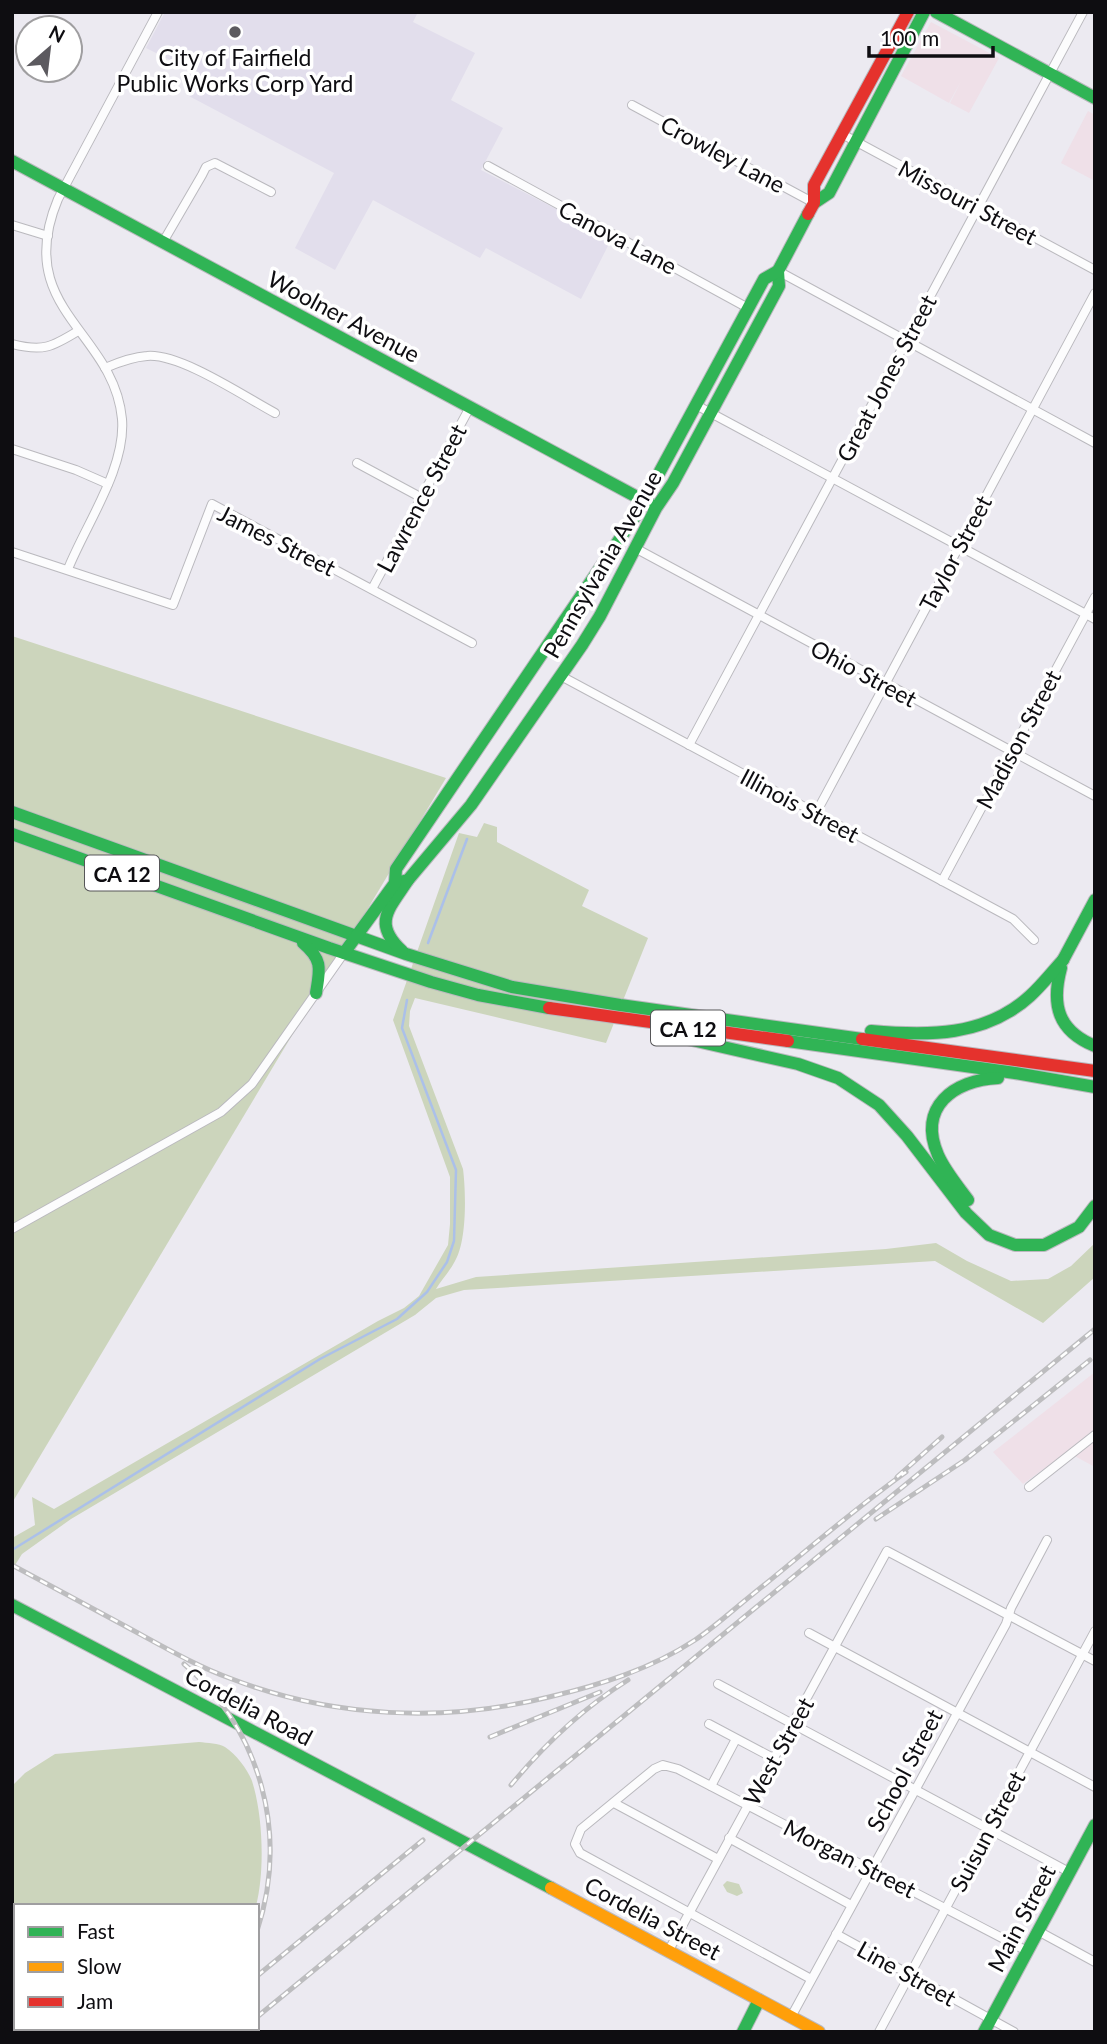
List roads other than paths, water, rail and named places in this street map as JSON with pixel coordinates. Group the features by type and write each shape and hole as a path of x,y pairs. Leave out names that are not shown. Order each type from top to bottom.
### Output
{"main road":[{"name":"Pennsylvania Avenue","path":"344,953 402,881 471,805 600,616 656,508 673,483 779,286 778,271 814,203 814,185 908,12"},
{"name":"Pennsylvania Avenue","path":"814,203 829,193 924,12"},
{"path":"936,12 1095,99"},
{"name":"Woolner Avenue","path":"12,161 656,508"},
{"name":"Pennsylvania Avenue","path":"402,881 396,869 644,501 764,279 778,271"},
{"name":"CA 12","path":"12,812 406,954 512,987 1095,1071"},
{"name":"CA 12","path":"12,834 344,953 478,995 616,1018 1015,1073 1095,1087"},
{"path":"402,881 384,926 387,935 406,954"},
{"path":"727,1020 761,1018 886,1032 943,1035 979,1027 1010,1012 1042,985 1063,960 1095,900"},
{"path":"291,934 317,955 320,970 316,993"},
{"path":"1063,960 1055,990 1060,1017 1076,1037 1095,1046"},
{"path":"616,1018 646,1030 798,1064 838,1078 869,1097 892,1118 966,1213 989,1235 1015,1245 1044,1245 1079,1227 1095,1206"},
{"path":"1038,1079 984,1077 968,1080 952,1089 942,1100 932,1129 934,1145 941,1161 972,1207 985,1221 994,1229 1017,1239 1052,1241"},
{"name":"Cordelia Road","path":"12,1605 466,1845"},
{"name":"Main Street","path":"984,2032 1095,1825"},
{"name":"Cordelia Street","path":"466,1845 669,1950 819,2032"},
{"path":"743,2032 759,2000"}],"street":[{"path":"68,569 79,540 115,467 121,444 122,419 115,386 52,286 48,270 48,236 52,215 64,189 158,12"},
{"name":"Great Jones Street","path":"689,745 1083,12"},
{"name":"Crowley Lane","path":"632,105 814,203"},
{"name":"Missouri Street","path":"842,134 1095,270"},
{"path":"163,242 206,167 215,163 271,192"},
{"name":"Canova Lane","path":"488,166 748,308"},
{"path":"12,225 48,236"},
{"path":"778,271 1095,443"},
{"name":"Taylor Street","path":"816,813 1095,293"},
{"path":"12,344 52,346 78,331"},
{"path":"105,368 128,359 150,355 171,359 275,413"},
{"path":"696,405 1095,619"},
{"name":"Lawrence Street","path":"372,589 470,407"},
{"path":"12,449 76,470 108,484"},
{"path":"357,463 422,498"},
{"name":"James Street","path":"12,552 173,604 212,504 472,643"},
{"name":"Ohio Street","path":"635,548 1095,796"},
{"name":"Madison Street","path":"942,881 1095,597"},
{"name":"Illinois Street","path":"561,676 1013,919 1034,940"},
{"name":"Pennsylvania Avenue","path":"12,1229 221,1112 252,1084 344,953"},
{"path":"1029,1486 1095,1434"},
{"name":"School Street","path":"791,2017 871,1869 878,1863 1047,1540"},
{"name":"West Street","path":"669,1950 887,1551 1009,1615"},
{"path":"1009,1615 1095,1661"},
{"name":"Suisun Street","path":"879,2032 1095,1631"},
{"path":"809,1633 1095,1787"},
{"path":"718,1684 1069,1872"},
{"path":"709,1724 775,1759"},
{"path":"711,1786 736,1738"},
{"name":"Morgan Street","path":"614,1803 654,1769 663,1765 678,1769 1027,1951"},
{"path":"718,1859 614,1803 581,1829 576,1838 576,1850 811,1979"},
{"path":"729,1839 851,1905"},
{"path":"1038,1931 1095,1962"},
{"name":"Line Street","path":"836,1934 1014,2032"}],"waterway":[{"path":"428,943 467,839"},
{"path":"12,1550 320,1359 397,1319 427,1292 447,1262 454,1241 456,1170 402,1028 407,1000"}],"railway":[{"path":"259,2015 1095,1329"},
{"path":"876,1519 965,1460 1090,1360"},
{"path":"897,1477 942,1437"},
{"path":"12,1565 196,1664 270,1692 349,1709 429,1713 469,1711 549,1697 587,1687 643,1668 678,1650 710,1629 906,1472"},
{"path":"184,1664 211,1690 232,1720 249,1752 261,1786 268,1821 270,1858 259,1923"},
{"path":"511,1785 565,1728 628,1680"},
{"path":"490,1737 600,1692"},
{"path":"259,1974 423,1840"}],"place":[{"name":"City of Fairfield Public Works Corp Yard","path":"235,32"}]}
